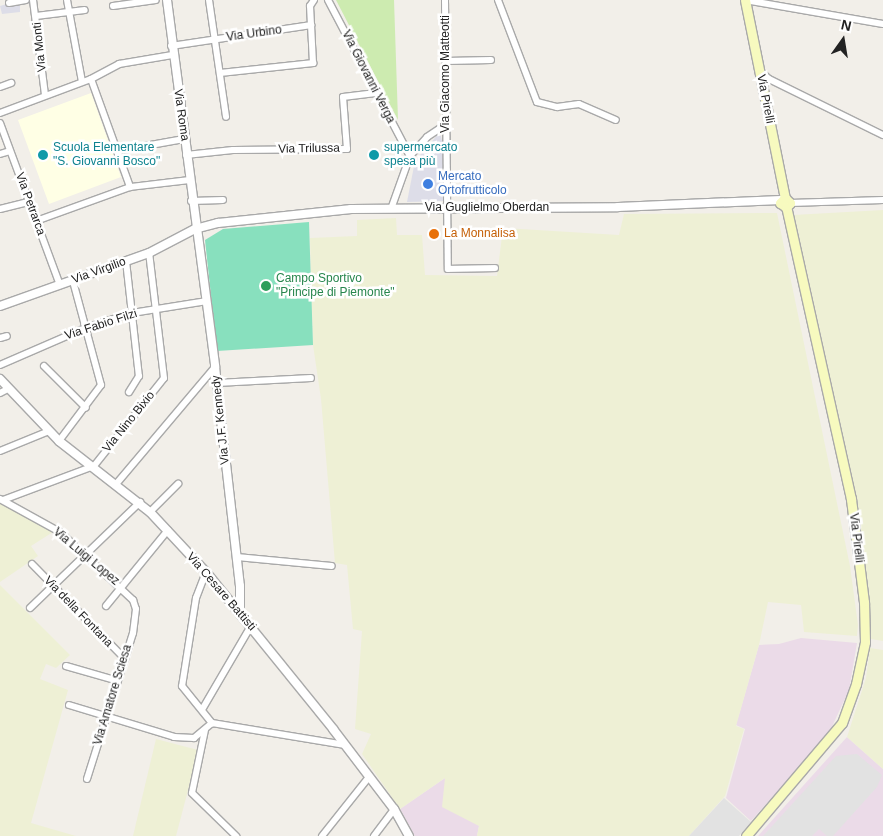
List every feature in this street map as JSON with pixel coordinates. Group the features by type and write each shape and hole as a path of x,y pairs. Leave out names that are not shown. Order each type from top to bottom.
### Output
{"main road":[{"name":"Via Pirelli","path":"745,0 786,202 851,499 864,602 865,642 856,684 842,723 746,836"}],"street":[{"path":"10,2 26,0"},
{"name":"Via Monti","path":"33,0 45,95"},
{"path":"67,0 82,82"},
{"path":"113,6 156,0"},
{"name":"Via Roma","path":"166,0 195,229"},
{"path":"209,0 226,117"},
{"path":"220,73 313,63 311,25 314,0"},
{"name":"Via Giovanni Verga","path":"328,0 410,156"},
{"name":"Via Giacomo Matteotti","path":"445,0 448,269 495,268"},
{"path":"498,0 537,102 557,107 578,104 616,120"},
{"path":"745,0 883,24"},
{"path":"36,16 86,10"},
{"name":"Via Urbino","path":"171,46 311,25"},
{"path":"0,113 91,79 119,64 172,55"},
{"path":"446,61 491,60"},
{"path":"759,71 769,79 883,135"},
{"path":"91,79 130,187"},
{"path":"0,87 11,83"},
{"name":"Via Trilussa","path":"186,155 233,150 347,149 343,97 376,93"},
{"name":"Via Petrarca","path":"0,123 60,285"},
{"path":"391,209 410,156 427,137 446,124"},
{"path":"117,151 184,139"},
{"path":"0,154 10,150"},
{"path":"36,221 130,187 189,180"},
{"path":"191,201 223,200"},
{"name":"Via Guglielmo Oberdan","path":"195,229 218,223 332,211 447,207 618,208 883,200"},
{"path":"0,209 29,202"},
{"name":"Via Virgilio","path":"0,306 149,253 195,229"},
{"name":"Via J.F. Kennedy","path":"195,229 207,301 217,383 237,557 240,612"},
{"path":"149,253 156,310"},
{"path":"126,261 139,376 129,392"},
{"path":"59,441 86,408 101,385 73,281"},
{"name":"Via Fabio Filzi","path":"0,365 85,328 132,313 207,301"},
{"name":"Via Nino Bixio","path":"94,466 164,378 156,310"},
{"path":"44,366 86,408"},
{"path":"116,483 215,367"},
{"path":"217,383 312,378"},
{"name":"Via Cesare Battisti","path":"0,379 59,441 140,502 206,572 345,745 394,809 409,836"},
{"path":"0,393 8,389"},
{"path":"0,451 49,431"},
{"path":"2,500 94,466"},
{"path":"150,512 178,484"},
{"name":"Via Luigi Lopez","path":"2,500 60,532 122,588 133,600 136,609"},
{"path":"30,608 140,502"},
{"path":"106,606 168,530"},
{"path":"237,557 332,566"},
{"name":"Via della Fontana","path":"32,564 124,659"},
{"path":"206,572 196,598 182,686 203,708 212,723 345,745"},
{"name":"Via Amatore Sciesa","path":"87,779 118,681 136,609"},
{"path":"203,708 251,626"},
{"path":"66,666 118,681"},
{"path":"69,705 174,737 194,738 212,723"},
{"path":"205,730 192,793 236,836"},
{"path":"322,836 369,777"},
{"path":"374,836 394,809"}],"shaded area":[{"path":"6,0 29,0 30,3 20,5 20,12 2,14 0,6 7,4"},
{"path":"91,93 121,177 49,204 18,120"},
{"path":"440,132 443,145 444,201 407,202 415,161"},
{"path":"883,210 883,641 871,639 869,605 793,215"},
{"path":"777,213 850,566 858,625 857,636 804,632 801,605 768,602 759,645 736,726 744,729 725,796 689,836 477,836 479,826 442,807 445,778 400,809 362,754 371,734 355,729 362,631 353,629 347,565 335,563 321,399 313,345 310,238 357,236 357,220 396,218 397,235 422,235 425,275 497,276 503,228 619,235 624,214"},
{"path":"0,501 53,532 31,546 38,556 0,582"},
{"path":"0,585 70,655 56,668 46,664 40,679 68,690 31,823 76,836 0,836"},
{"path":"801,638 857,643 849,690 829,733 751,821 726,798 745,729 736,725 759,645 779,644"},
{"path":"870,648 883,650 883,769 847,737 866,678"},
{"path":"847,737 883,769 883,836 758,836"},
{"path":"156,739 198,750 176,836 133,836"},
{"path":"857,754 882,775 877,787 833,836 827,836 819,829 812,836 763,836 836,756"},
{"path":"445,778 479,826 477,836 415,836 400,809"},
{"path":"724,798 751,822 739,836 689,836"}],"green space":[{"path":"336,0 394,0 398,120"},
{"name":"Campo Sportivo \"Principe di Piemonte\"","path":"309,222 313,345 217,351 205,240 223,229"}],"place":[{"name":"Scuola Elementare \"S. Giovanni Bosco\"","path":"43,155"},
{"name":"supermercato spesa più","path":"374,155"},
{"name":"Mercato Ortofrutticolo","path":"428,184"},
{"name":"La Monnalisa","path":"434,234"},
{"name":"Campo Sportivo \"Principe di Piemonte\"","path":"266,286"}]}
